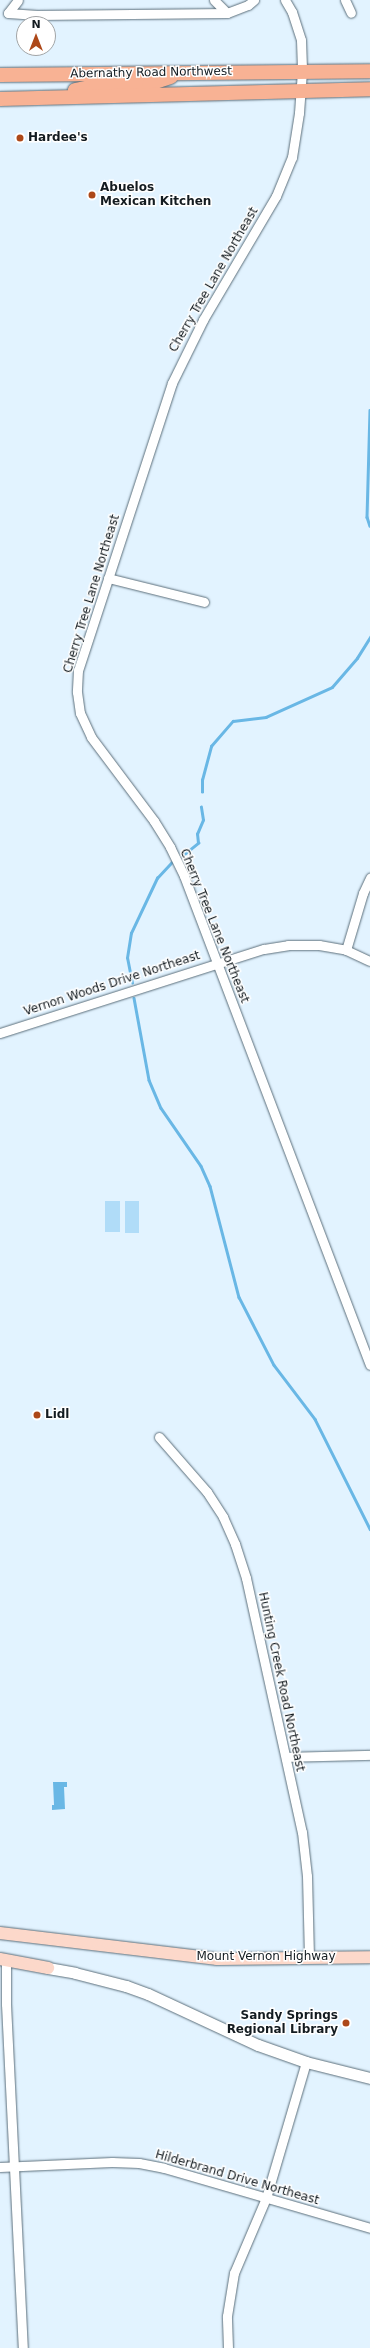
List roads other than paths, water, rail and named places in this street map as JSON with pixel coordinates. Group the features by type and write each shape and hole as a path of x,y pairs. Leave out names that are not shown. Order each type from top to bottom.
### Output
{"main road":[{"name":"Abernathy Road Northwest","path":"0,75 370,70"},
{"path":"57,97 68,92 88,87 149,84 178,73"},
{"name":"Abernathy Road Northwest","path":"0,99 370,89"},
{"name":"Mount Vernon Highway","path":"0,1933 205,1958 370,1957"},
{"path":"3,1959 48,1968"}],"street":[{"path":"18,0 8,13 52,15 227,13 248,5 254,0"},
{"path":"214,0 227,13"},
{"name":"Cherry Tree Lane Northeast","path":"284,0 292,12 301,40 302,71 299,90 297,134 285,177 276,196 203,320 179,365 78,670 76,692 80,713 91,737 154,821 170,847 184,876 370,1365"},
{"path":"345,0 351,13"},
{"path":"108,578 204,602"},
{"path":"346,950 363,893 370,878"},
{"name":"Vernon Woods Drive Northeast","path":"0,1033 264,949 288,945 319,945 346,950 370,961"},
{"name":"Hunting Creek Road Northeast","path":"159,1436 207,1492 223,1517 235,1544 246,1578 306,1854 309,1958"},
{"path":"286,1757 370,1755"},
{"path":"3,1959 23,2348"},
{"path":"48,1968 103,1980 148,1994 258,2045 306,2062 370,2078"},
{"path":"228,2348 226,2316 234,2273 266,2198 306,2062"},
{"name":"Hilderbrand Drive Northeast","path":"0,2167 112,2162 139,2163 164,2168 370,2228"}],"waterway":[{"path":"370,410 367,517 370,526"},
{"path":"202,792 202,780 211,746 233,721 266,717 332,687 357,658 370,637"},
{"path":"182,856 198,843 197,834 203,820 201,807"},
{"path":"132,983 127,958 131,933 157,878 172,862"},
{"path":"134,998 149,1080 161,1108 201,1166 210,1186 239,1297 274,1365 315,1419 370,1529"}],"place":[{"name":"Hardee's","path":"20,138"},
{"name":"Abuelos Mexican Kitchen","path":"92,195"},
{"name":"Lidl","path":"37,1415"},
{"name":"Sandy Springs Regional Library","path":"346,2023"}]}
